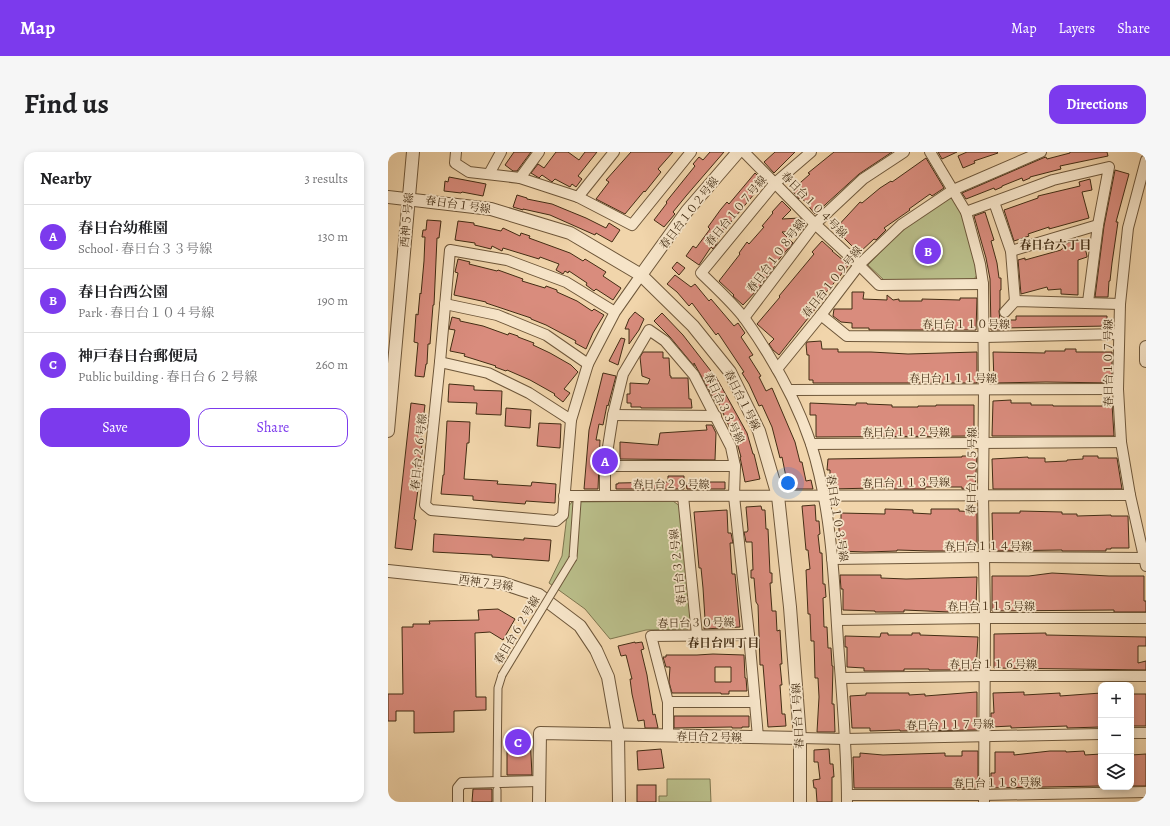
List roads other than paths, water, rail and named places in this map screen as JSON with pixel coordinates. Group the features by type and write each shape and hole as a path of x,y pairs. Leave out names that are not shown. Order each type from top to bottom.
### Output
{"street":[{"name":"西神５号線","path":"388,431 413,152"},
{"path":"456,152 455,163 469,172 520,178 578,197 632,225 691,152"},
{"path":"489,174 501,152"},
{"path":"520,178 539,152"},
{"path":"578,197 614,152"},
{"name":"春日台１０２号線","path":"641,275 687,211 738,152"},
{"name":"春日台１０４号線","path":"744,152 814,224 879,285 982,284"},
{"name":"春日台１０７号線","path":"701,273 775,183 811,152"},
{"name":"春日台１０８号線","path":"744,318 814,224 863,179 904,152"},
{"name":"春日台１０５号線","path":"930,152 966,212 980,264 982,284 985,443 983,494 985,618 985,736 983,799"},
{"name":"春日台１０９号線","path":"777,369 859,265 901,225 953,190 1041,152"},
{"name":"春日台１０７号線","path":"1145,562 1130,495 1121,442 1118,389 1120,304 1128,228 1146,160"},
{"path":"966,212 1053,180 1109,167 1098,225 1088,302"},
{"name":"春日台１号線","path":"388,197 491,209 570,233 641,275 693,326 730,372 759,431 778,496 790,607 800,738 800,802"},
{"path":"994,202 1011,251 1015,301 1005,312"},
{"path":"1011,251 1098,225"},
{"name":"春日台２６号線","path":"615,312 566,282 507,260 450,250 425,505 431,510 556,521 563,515 571,420 588,364 615,312 641,275"},
{"name":"春日台１０３号線","path":"701,273 744,318 777,369 788,390 811,444 824,496 832,559 845,739 847,799"},
{"path":"1015,301 1120,304"},
{"path":"445,304 496,315 546,335 588,364"},
{"name":"春日台１１０号線","path":"821,315 847,336 984,337 1119,334"},
{"name":"春日台３３号線","path":"605,495 605,466 613,415 623,374 649,330 665,341 694,375 731,447 735,466 734,496 749,634 758,737"},
{"path":"1146,347 1146,361"},
{"path":"440,362 488,373 529,393 571,420"},
{"name":"春日台１１１号線","path":"788,390 1118,389"},
{"path":"613,415 716,416"},
{"name":"春日台１１２号線","path":"811,444 1121,442"},
{"path":"605,466 735,466"},
{"name":"春日台１１３号線","path":"778,496 983,494 1130,495"},
{"name":"春日台２９号線","path":"564,496 778,496"},
{"name":"春日台３２号線","path":"683,496 697,635"},
{"name":"春日台６２号線","path":"497,776 498,688 502,675 573,558 577,502"},
{"name":"春日台１１４号線","path":"832,559 984,557 1145,562"},
{"name":"西神７号線","path":"388,572 502,583 539,595 580,626 596,650 608,677 618,734 619,802"},
{"name":"春日台１１５号線","path":"837,620 1146,618"},
{"name":"春日台３０号線","path":"668,736 668,702 650,636 749,634"},
{"name":"春日台１１６号線","path":"841,678 1146,676"},
{"path":"668,702 755,702"},
{"name":"春日台２号線","path":"539,781 540,733 800,738"},
{"path":"1134,733 1146,733"},
{"name":"春日台１１７号線","path":"800,738 845,739 1098,734"},
{"path":"458,802 458,788 462,783 539,781 539,802"},
{"path":"497,790 497,802"},
{"name":"春日台１１８号線","path":"847,799 983,799 1146,792"}],"place":[{"name":"春日台西公園","path":"928,251"},
{"name":"春日台幼稚園","path":"605,461"},
{"name":"神戸春日台郵便局","path":"518,742"}],"district":[{"name":"春日台六丁目","path":"1055,245"},
{"name":"春日台四丁目","path":"723,643"}]}
